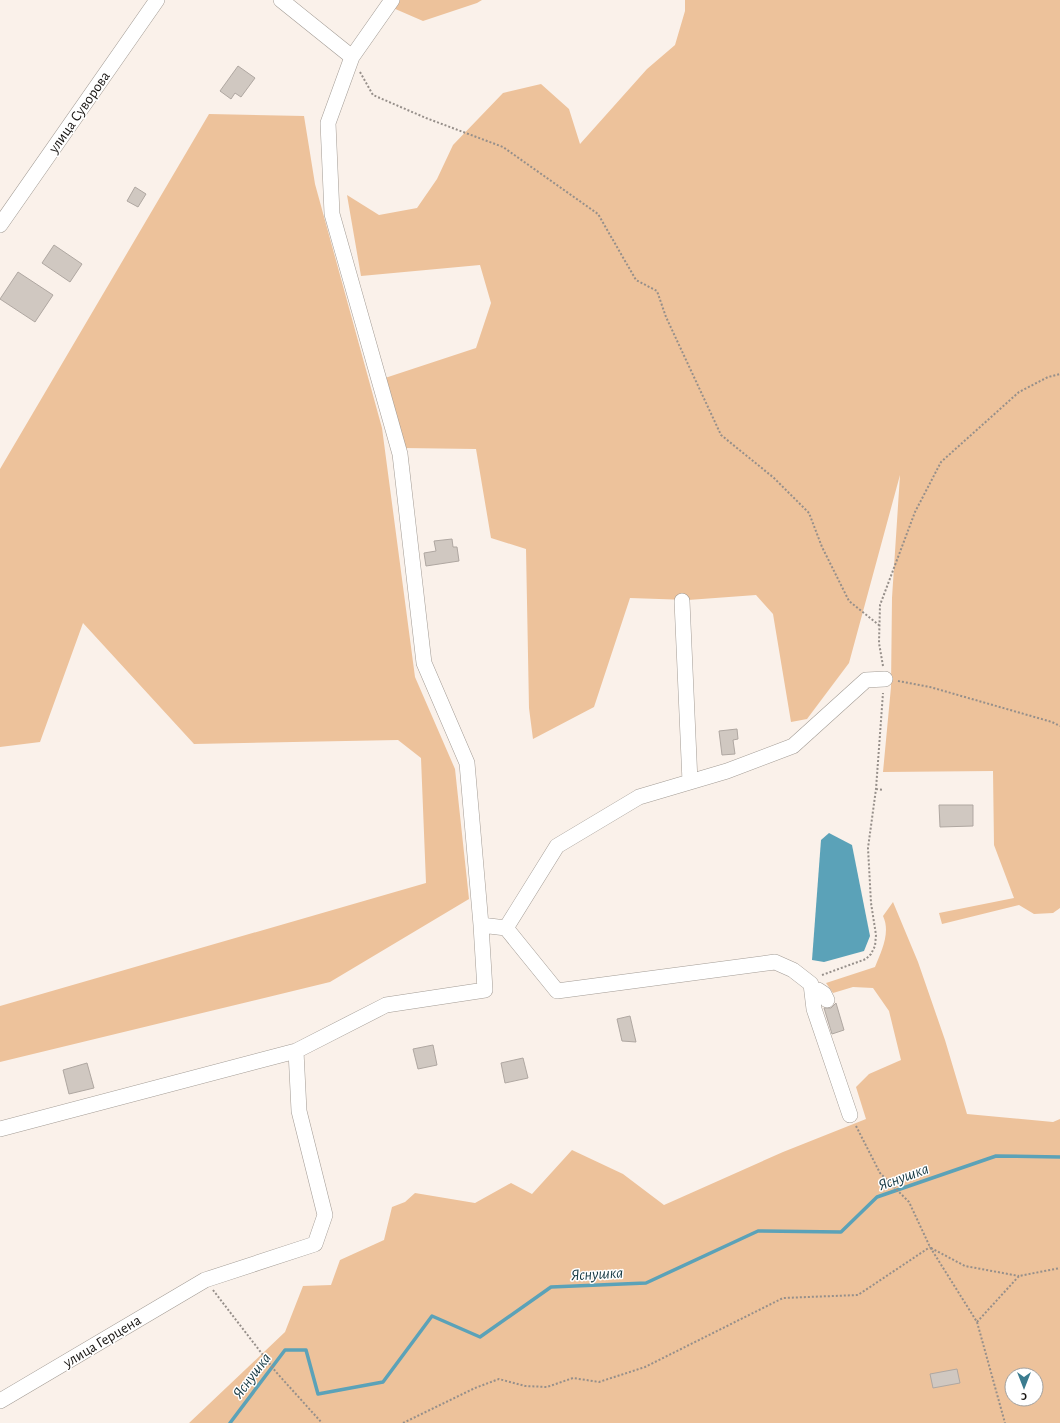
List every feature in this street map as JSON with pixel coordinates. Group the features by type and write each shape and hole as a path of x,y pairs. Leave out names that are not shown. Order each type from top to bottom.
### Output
{"street":[{"name":"улица Суворова","path":"0,225 157,0"},
{"path":"281,0 352,57"},
{"path":"0,1129 296,1051 386,1005 485,990 467,762 424,663 400,454 332,214 328,123 352,57 392,0"},
{"path":"682,601 690,782"},
{"path":"506,928 557,846 638,797 727,771 793,746 866,680 885,679"},
{"path":"481,925 506,928 557,991 775,962 793,970 811,988 824,994 826,1000"},
{"path":"811,988 814,1009 850,1114"},
{"name":"улица Герцена","path":"0,1401 205,1280 315,1244 326,1215 299,1111 296,1051"}],"path":[{"path":"352,57 373,95 426,118 503,147 598,214 636,280 657,291 666,317 721,435 774,478 809,513 822,547 848,601 880,626"},
{"path":"811,988 816,978 866,959 871,954 875,946 876,935 871,903 868,848 876,789 885,679 879,643 880,605 915,512 941,462 1019,392 1060,374"},
{"path":"885,679 930,686 1052,722 1060,726"},
{"path":"876,789 883,790"},
{"path":"850,1114 880,1173 908,1202 930,1247 977,1322 1005,1423"},
{"path":"930,1247 965,1266 1019,1276 1060,1268"},
{"path":"403,1423 474,1388 499,1379 525,1386 547,1387 573,1378 598,1382 639,1369 783,1298 858,1295 930,1247"},
{"path":"977,1322 1019,1276"},
{"path":"205,1280 276,1372 322,1423"}],"shaded area":[{"path":"399,0 482,0 423,21 393,8"},
{"path":"685,0 1060,0 1060,908 1053,913 1034,914 1019,905 942,924 939,913 1014,898 994,845 993,771 883,772 891,687 892,598 900,475 849,663 807,719 791,722 773,614 756,595 688,600 630,598 594,707 533,739 529,708 526,549 491,538 476,449 403,448 385,378 476,348 491,303 480,265 361,276 347,195 379,215 417,208 437,179 453,145 503,93 541,84 569,109 580,144 647,69 675,45 685,11"},
{"path":"209,114 304,116 315,184 382,428 415,677 455,769 469,899 330,982 0,1062 0,1006 426,883 421,758 398,740 194,744 83,623 40,742 0,747 0,469"},
{"path":"893,902 918,962 945,1040 967,1114 1053,1122 1060,1119 1060,1423 189,1423 285,1332 303,1286 331,1285 340,1260 384,1240 392,1207 405,1202 415,1193 475,1203 511,1183 532,1194 572,1150 623,1174 664,1205 783,1152 866,1119 856,1087 869,1074 901,1060 889,1011 873,988 853,987 833,993 826,983 875,967 886,936 883,916"}],"water":[{"path":"829,833 852,845 870,936 864,951 824,962 812,960 821,840"}],"building":[{"path":"238,66 255,78 241,97 235,93 231,99 220,91"},
{"path":"135,187 146,194 138,207 127,201"},
{"path":"54,245 82,264 70,282 42,263"},
{"path":"18,272 53,295 35,322 0,299"},
{"path":"452,539 453,547 457,547 459,561 426,566 424,553 436,551 434,541"},
{"path":"737,729 738,739 733,740 735,754 722,755 719,731"},
{"path":"939,805 973,805 973,826 940,827"},
{"path":"836,1003 844,1030 832,1034 824,1008 831,1008"},
{"path":"630,1016 636,1042 622,1041 617,1019"},
{"path":"433,1045 437,1065 418,1069 413,1049"},
{"path":"523,1058 528,1078 505,1083 501,1063"},
{"path":"87,1063 94,1088 69,1094 63,1070"},
{"path":"957,1369 960,1383 933,1388 930,1374"}],"waterway":[{"name":"Яснушка","path":"230,1423 285,1350 306,1350 318,1394 383,1382 432,1316 480,1337 551,1287 646,1283 758,1231 841,1232 877,1197 996,1156 1060,1157"}]}
